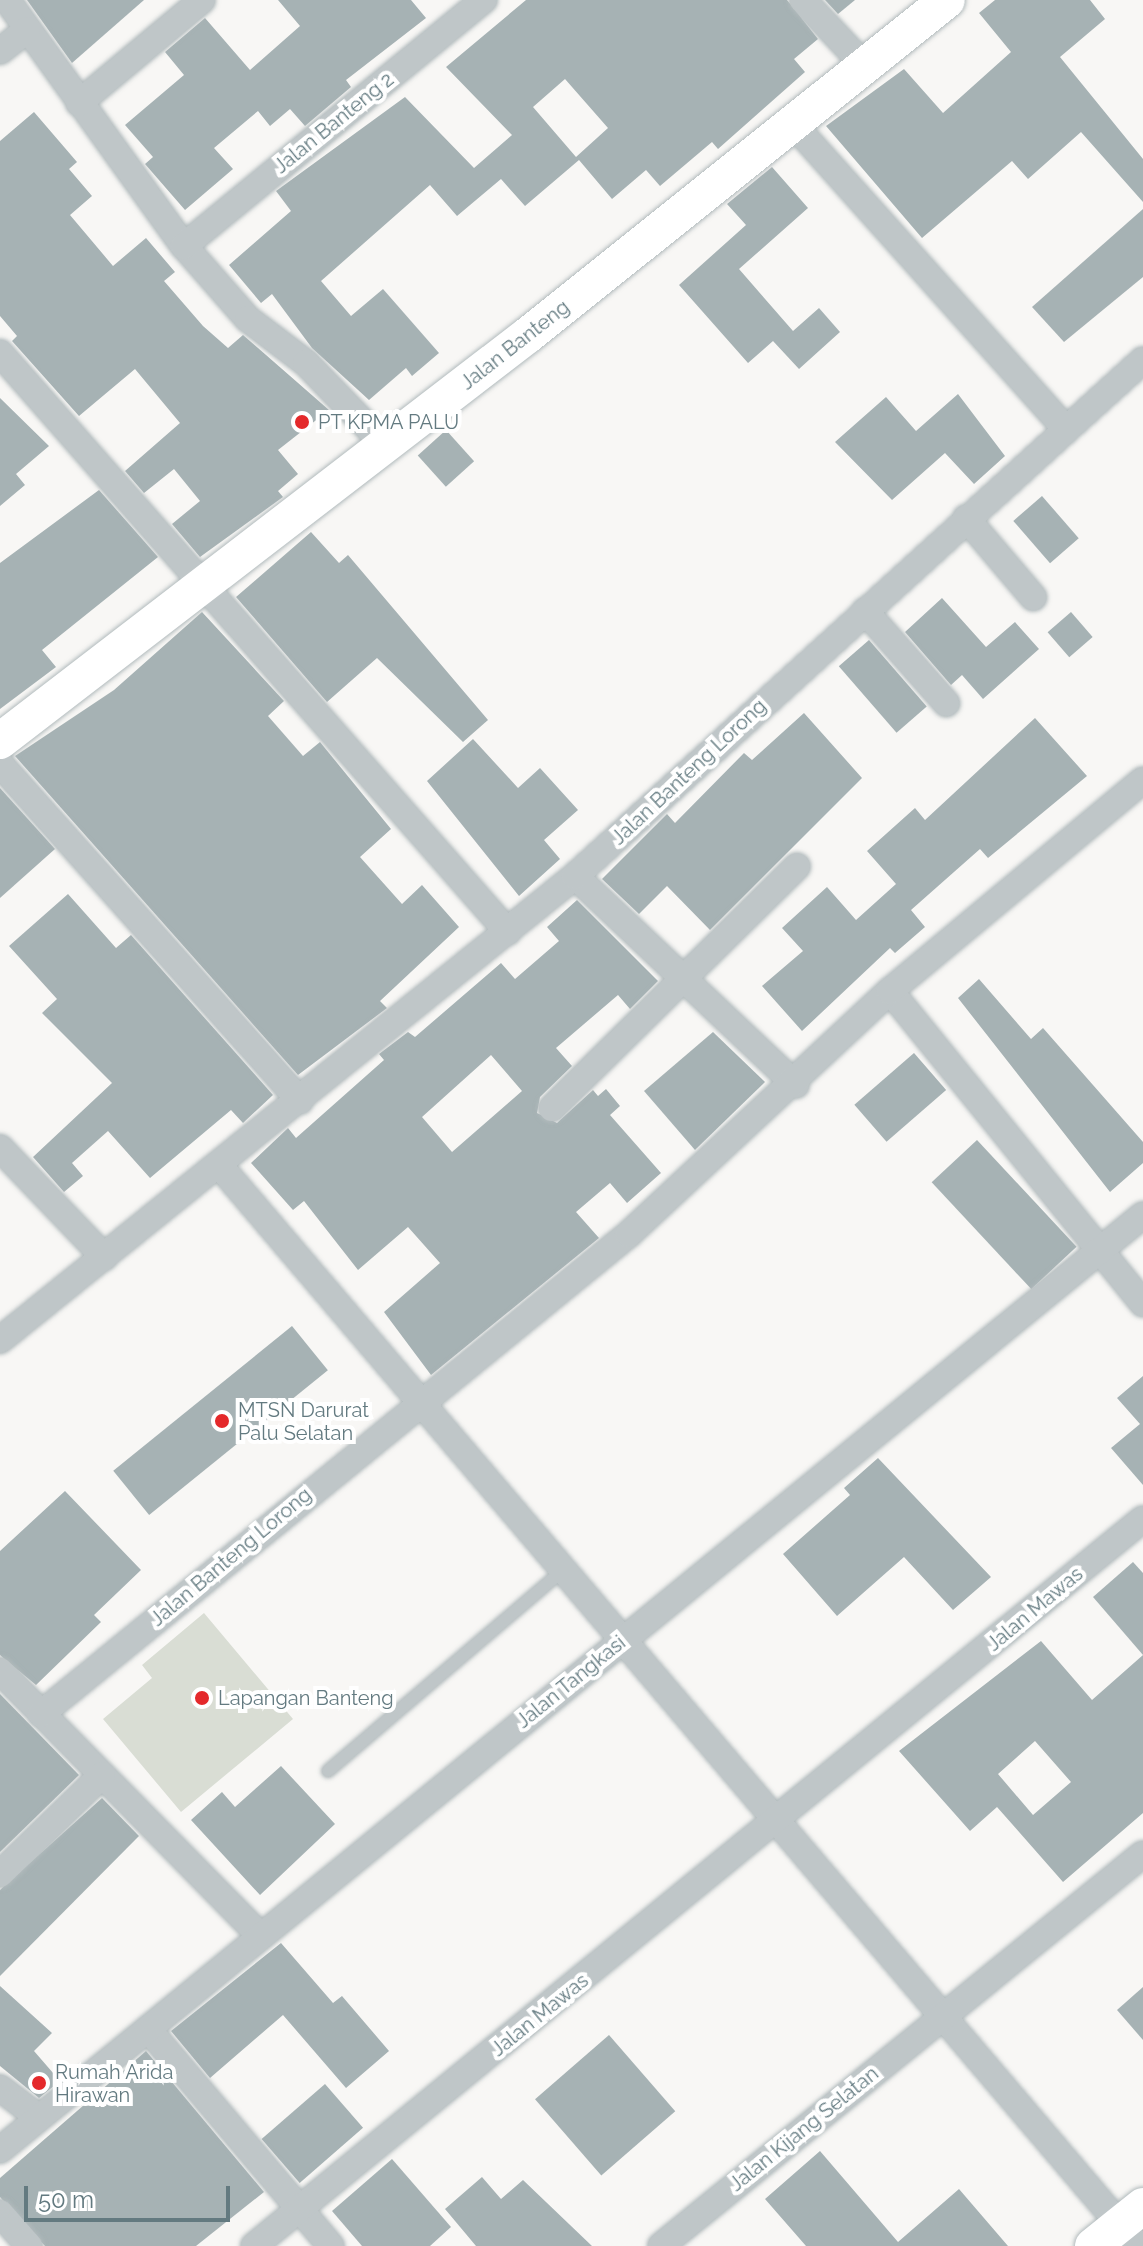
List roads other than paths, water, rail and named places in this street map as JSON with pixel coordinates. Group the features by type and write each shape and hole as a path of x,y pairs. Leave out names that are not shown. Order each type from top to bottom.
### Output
{"street":[{"path":"7,0 184,246 248,319 306,363 386,446"},
{"path":"79,103 202,0"},
{"name":"Jalan Banteng 2","path":"184,246 484,0"},
{"path":"803,0 866,67"},
{"name":"Jalan Banteng","path":"0,741 386,446 794,125 947,0"},
{"path":"0,51 27,30"},
{"path":"794,125 1065,428"},
{"path":"0,353 200,589 508,932"},
{"name":"Jalan Banteng Lorong","path":"0,1340 300,1101 575,876 1143,360"},
{"path":"966,518 1033,597"},
{"path":"865,611 946,703"},
{"path":"0,764 300,1101"},
{"name":"Jalan Banteng Lorong","path":"41,1714 421,1399 629,1234 796,1085 890,991 1143,780"},
{"path":"552,1108 680,977 797,866"},
{"path":"575,876 796,1085"},
{"path":"890,991 1143,1303"},
{"path":"0,1148 104,1257"},
{"path":"219,1165 421,1399 622,1641 946,2012 1124,2230"},
{"name":"Jalan Tangkasi","path":"0,2150 258,1934 1143,1215"},
{"name":"Jalan Mawas","path":"254,2246 780,1821 1143,1519"},
{"path":"0,1671 258,1934"},
{"path":"0,1874 102,1775"},
{"name":"Jalan Kijang Selatan","path":"661,2246 1143,1854"},
{"path":"148,2029 331,2246"},
{"path":"0,2088 38,2117"},
{"path":"0,2213 29,2246"}],"lane":[{"path":"328,1771 563,1570"}],"place":[{"name":"PT KPMA PALU","path":"302,422"},
{"name":"MTSN Darurat Palu Selatan","path":"222,1421"},
{"name":"Lapangan Banteng","path":"202,1698"},
{"name":"Rumah Arida Hirawan","path":"39,2083"}]}
